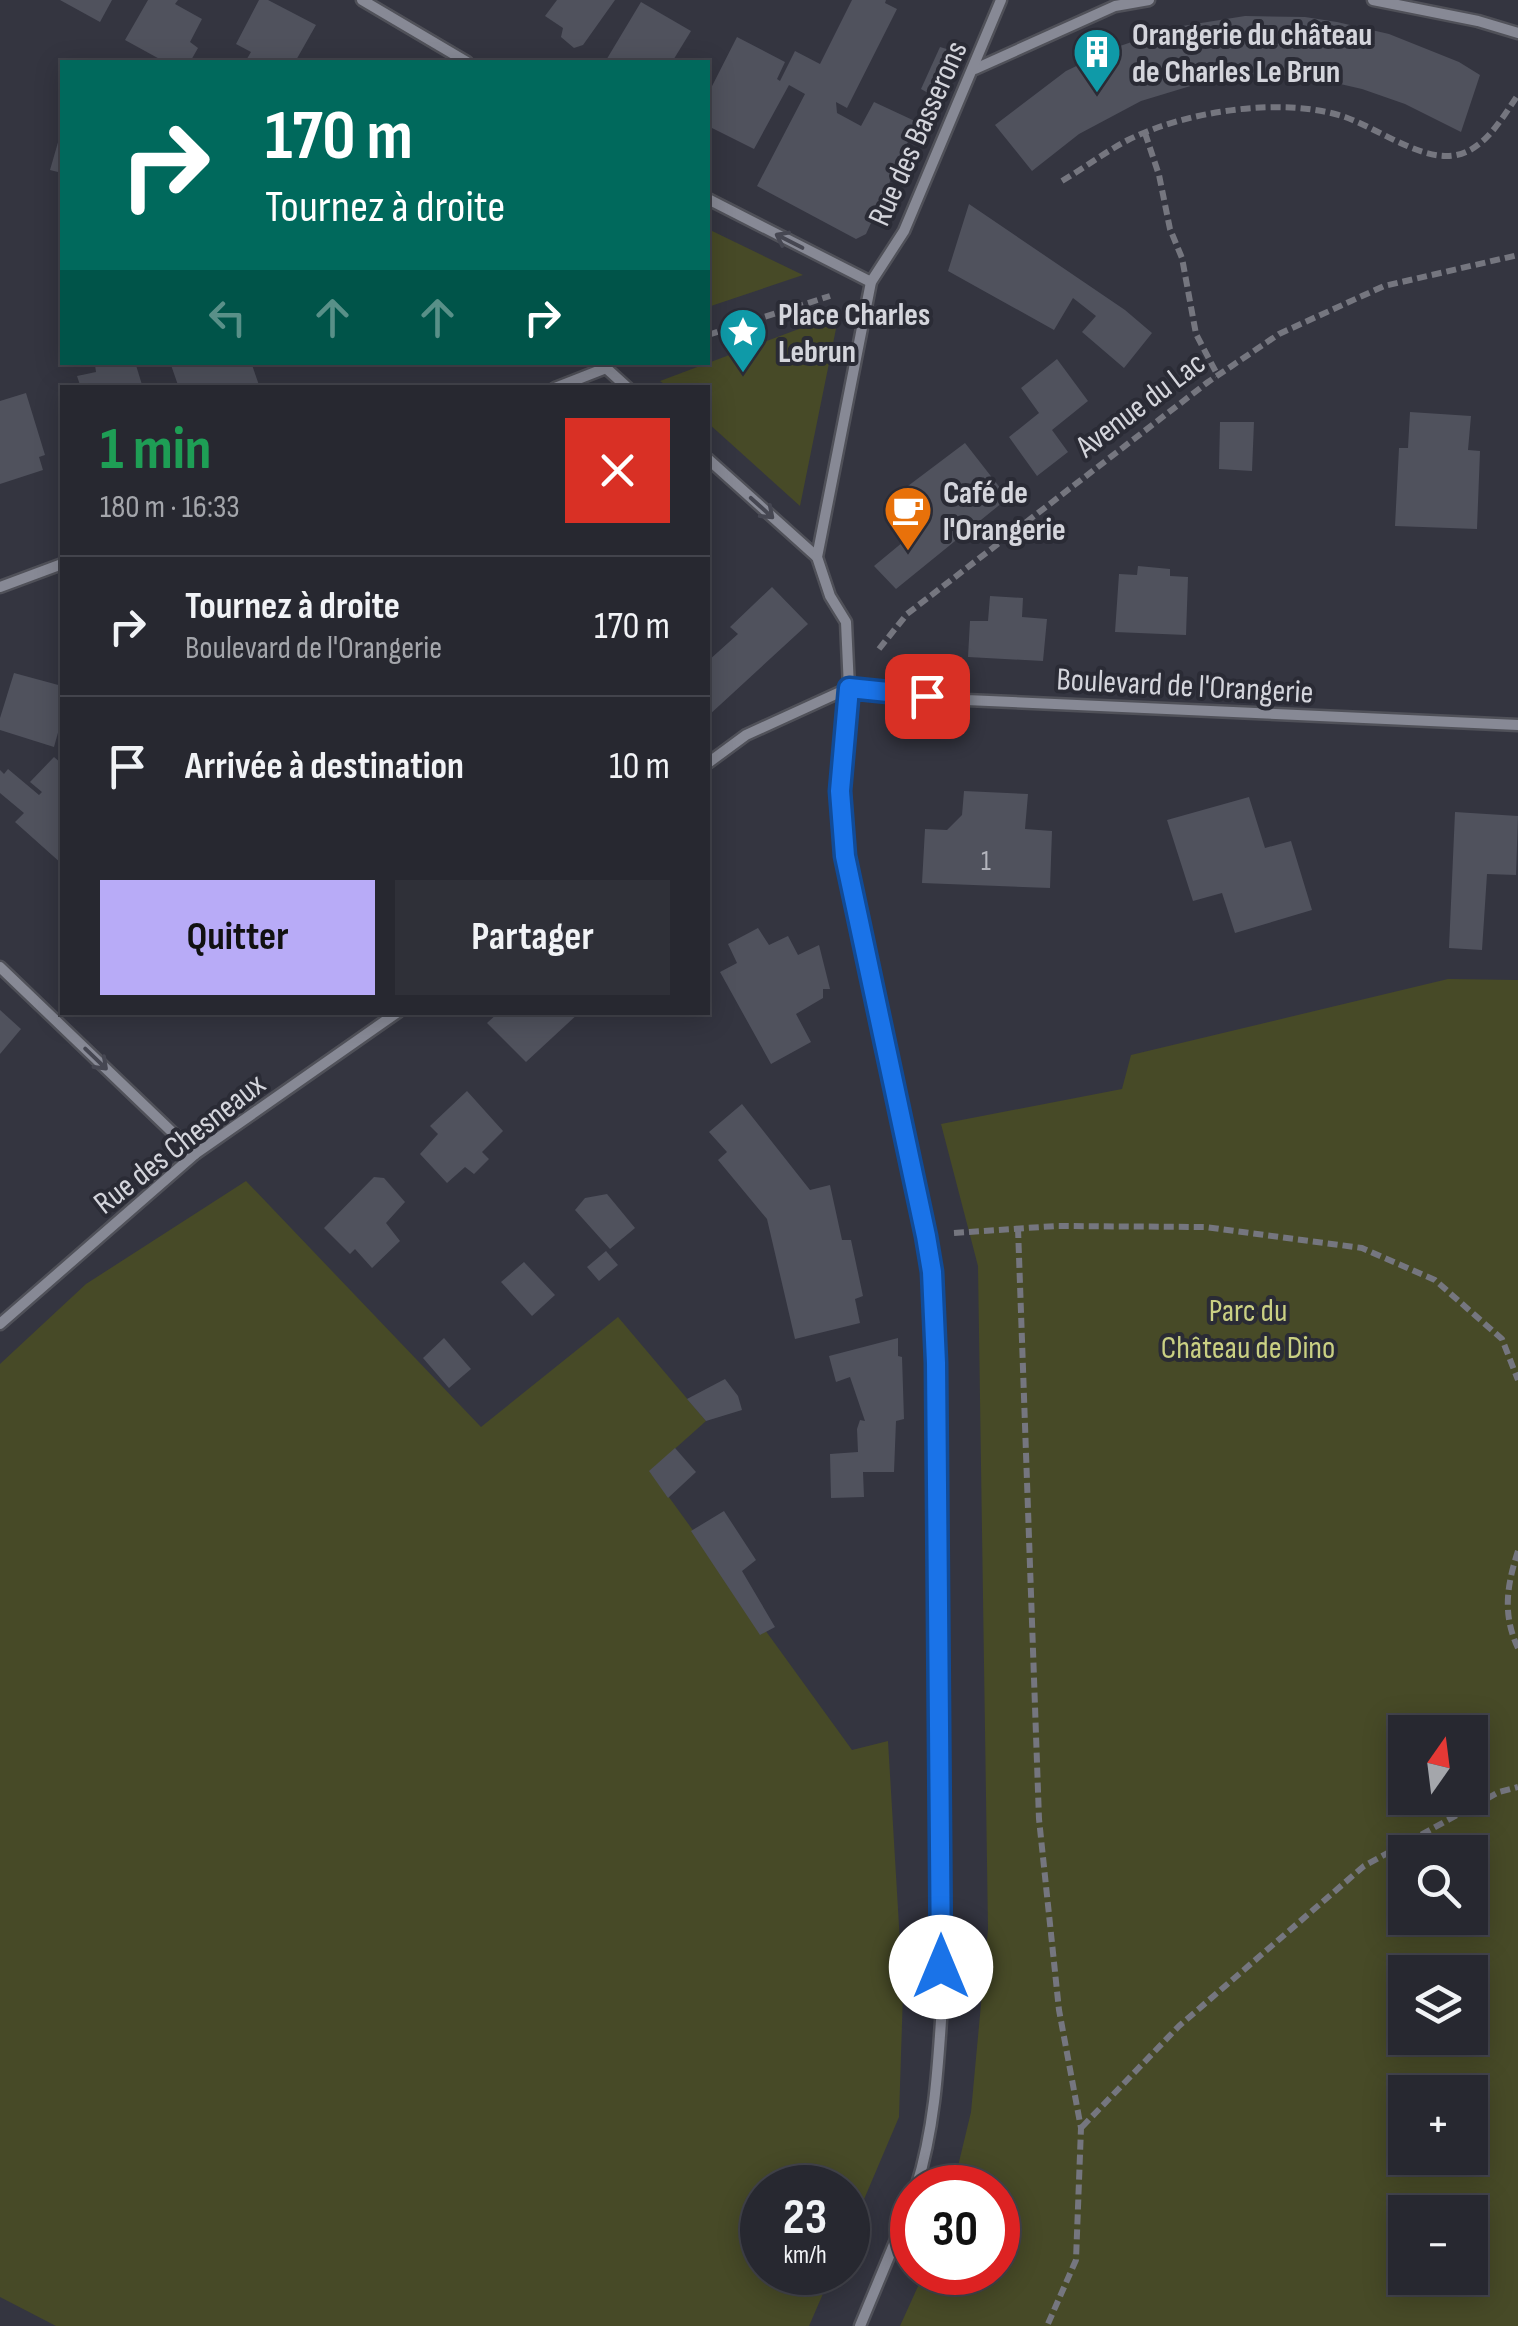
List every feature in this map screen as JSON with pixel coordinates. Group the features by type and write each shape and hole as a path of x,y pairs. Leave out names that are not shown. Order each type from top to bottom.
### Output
{"street":[{"path":"362,0 463,60"},
{"name":"Rue des Basserons","path":"871,282 904,231 1002,0"},
{"path":"974,69 1115,6 1148,0"},
{"path":"1373,0 1518,33"},
{"path":"710,201 871,282 817,558"},
{"path":"562,385 606,365 625,385"},
{"path":"710,461 817,558 830,596 846,622 849,688 840,791 845,856 932,1272 942,2004 937,2088 923,2165"},
{"path":"0,587 60,565"},
{"path":"710,761 746,735 849,688"},
{"name":"Boulevard de l'Orangerie","path":"849,688 966,700 1518,725"},
{"path":"0,967 196,1154"},
{"name":"Rue des Chesneaux","path":"0,1324 196,1154 394,1015"},
{"path":"860,2326 890,2254"}],"path":[{"path":"1062,181 1145,133 1240,110 1293,107 1339,115 1376,128 1412,148 1446,156 1478,147 1518,96"},
{"path":"1145,133 1160,175 1170,229 1182,258 1196,334 1218,376"},
{"name":"Avenue du Lac","path":"849,688 906,614 1218,376 1280,334 1384,286 1518,255"},
{"path":"710,334 871,282"},
{"path":"926,1236 1018,1228 1205,1227 1362,1248 1435,1280 1502,1339 1518,1380"},
{"path":"1018,1228 1038,1819 1059,2010 1082,2128 1076,2260 1047,2326"},
{"path":"1518,1551 1506,1588 1510,1631 1518,1648"},
{"path":"1082,2128 1179,2026 1364,1866 1498,1792 1518,1787"}],"green space":[{"path":"710,230 803,275 710,306"},
{"path":"839,314 800,506 710,425 710,385 665,385 660,381"},
{"name":"Parc du Château de Dino","path":"1448,979 1518,980 1518,2326 900,2326 914,2295 1020,2295 1020,2165 958,2165 971,2112 988,1929 978,1266 941,1124 1122,1089 1131,1055"},
{"path":"246,1181 481,1427 618,1317 706,1421 650,1471 852,1750 888,1741 903,1993 899,2117 870,2185 870,2165 740,2165 740,2295 822,2295 809,2326 56,2326 0,2297 0,1364 86,1284"}],"building":[{"path":"60,0 112,0 100,22"},
{"path":"148,0 178,0 175,4 202,19 190,42 198,48 191,60 161,60 125,40"},
{"path":"259,0 268,0 316,25 296,60 246,60 251,52 236,44"},
{"path":"557,0 615,0 583,45 574,48 561,37 563,28 545,16"},
{"path":"852,0 886,0 897,9 847,108 836,102 837,113 861,126 874,102 917,122 866,234 856,239 757,186 805,94 789,85 754,149 710,127 710,90 737,37 785,62 777,79 780,81 795,51 820,64"},
{"path":"641,2 691,31 673,60 606,60"},
{"name":"Orangerie du château de Charles Le Brun","path":"1245,16 1337,22 1389,34 1459,62 1480,75 1461,132 1405,104 1362,89 1314,78 1277,75 1207,81 1141,101 1079,134 1032,171 995,125 1066,71 1114,48 1176,27"},
{"path":"940,47 950,50 930,94 921,89"},
{"path":"60,135 60,172 50,170"},
{"path":"969,204 1125,310 1152,333 1124,368 1082,332 1096,316 1073,298 1054,330 948,271"},
{"path":"1057,359 1088,401 1052,430 1068,452 1037,476 1009,437 1039,413 1021,388"},
{"path":"95,365 136,365 142,385 80,385 77,376 96,372"},
{"path":"171,365 252,365 259,385 178,385"},
{"path":"26,393 45,455 39,457 43,470 0,484 0,401"},
{"path":"1410,412 1471,416 1468,450 1480,451 1477,529 1395,526 1399,448 1408,448"},
{"path":"1220,422 1254,422 1252,471 1219,469"},
{"path":"965,443 1008,498 896,589 874,566 903,542 909,507 900,492"},
{"path":"1138,566 1170,569 1170,576 1188,577 1186,635 1115,632 1119,574 1137,575"},
{"path":"772,587 808,624 710,714 710,659 738,634 730,627"},
{"path":"990,596 1023,598 1022,617 1047,619 1043,661 968,657 970,621 988,621"},
{"path":"14,673 60,685 60,725 54,747 0,730"},
{"path":"54,757 60,762 60,862 15,822 24,813 0,793 0,770 4,774 8,769 39,795 42,792 30,782"},
{"path":"964,791 1028,794 1025,829 1052,831 1050,888 922,883 925,829 947,830 962,815"},
{"path":"1249,797 1265,848 1291,841 1312,910 1235,933 1222,893 1193,901 1167,820"},
{"path":"1455,812 1518,816 1516,875 1487,874 1482,950 1449,948"},
{"path":"758,928 769,945 788,936 798,955 819,945 830,989 823,989 823,998 796,1014 811,1042 771,1064 720,972 737,963 728,944"},
{"path":"0,1010 21,1029 0,1054"},
{"path":"496,1015 577,1015 526,1062 487,1023"},
{"path":"467,1091 503,1131 482,1152 489,1159 474,1174 465,1167 447,1183 420,1154 438,1134 430,1126"},
{"path":"742,1104 810,1190 830,1185 842,1240 851,1240 863,1296 855,1299 860,1323 795,1339 767,1219 718,1160 727,1152 709,1132"},
{"path":"374,1177 384,1178 405,1202 386,1223 400,1241 372,1268 355,1249 350,1254 324,1228"},
{"path":"607,1194 635,1228 610,1249 575,1210 585,1198"},
{"path":"606,1251 618,1265 599,1281 587,1267"},
{"path":"524,1262 555,1295 532,1316 501,1282"},
{"path":"444,1338 471,1369 449,1388 423,1358"},
{"path":"898,1338 904,1419 896,1421 894,1472 863,1472 864,1497 831,1498 830,1454 858,1452 857,1429 860,1420 865,1421 850,1377 836,1382 829,1356"},
{"path":"725,1379 738,1396 742,1410 706,1421 687,1399"},
{"path":"675,1448 696,1472 668,1498 649,1471"},
{"path":"724,1511 756,1560 742,1571 775,1627 760,1635 691,1531"}],"place":[{"name":"Orangerie du château de Charles Le Brun","path":"1097,94"},
{"name":"Place Charles Lebrun","path":"743,374"},
{"name":"Café de l'Orangerie","path":"908,552"}],"route":[{"path":"927,696 849,688 840,791 845,856 932,1272 941,1967"}]}
